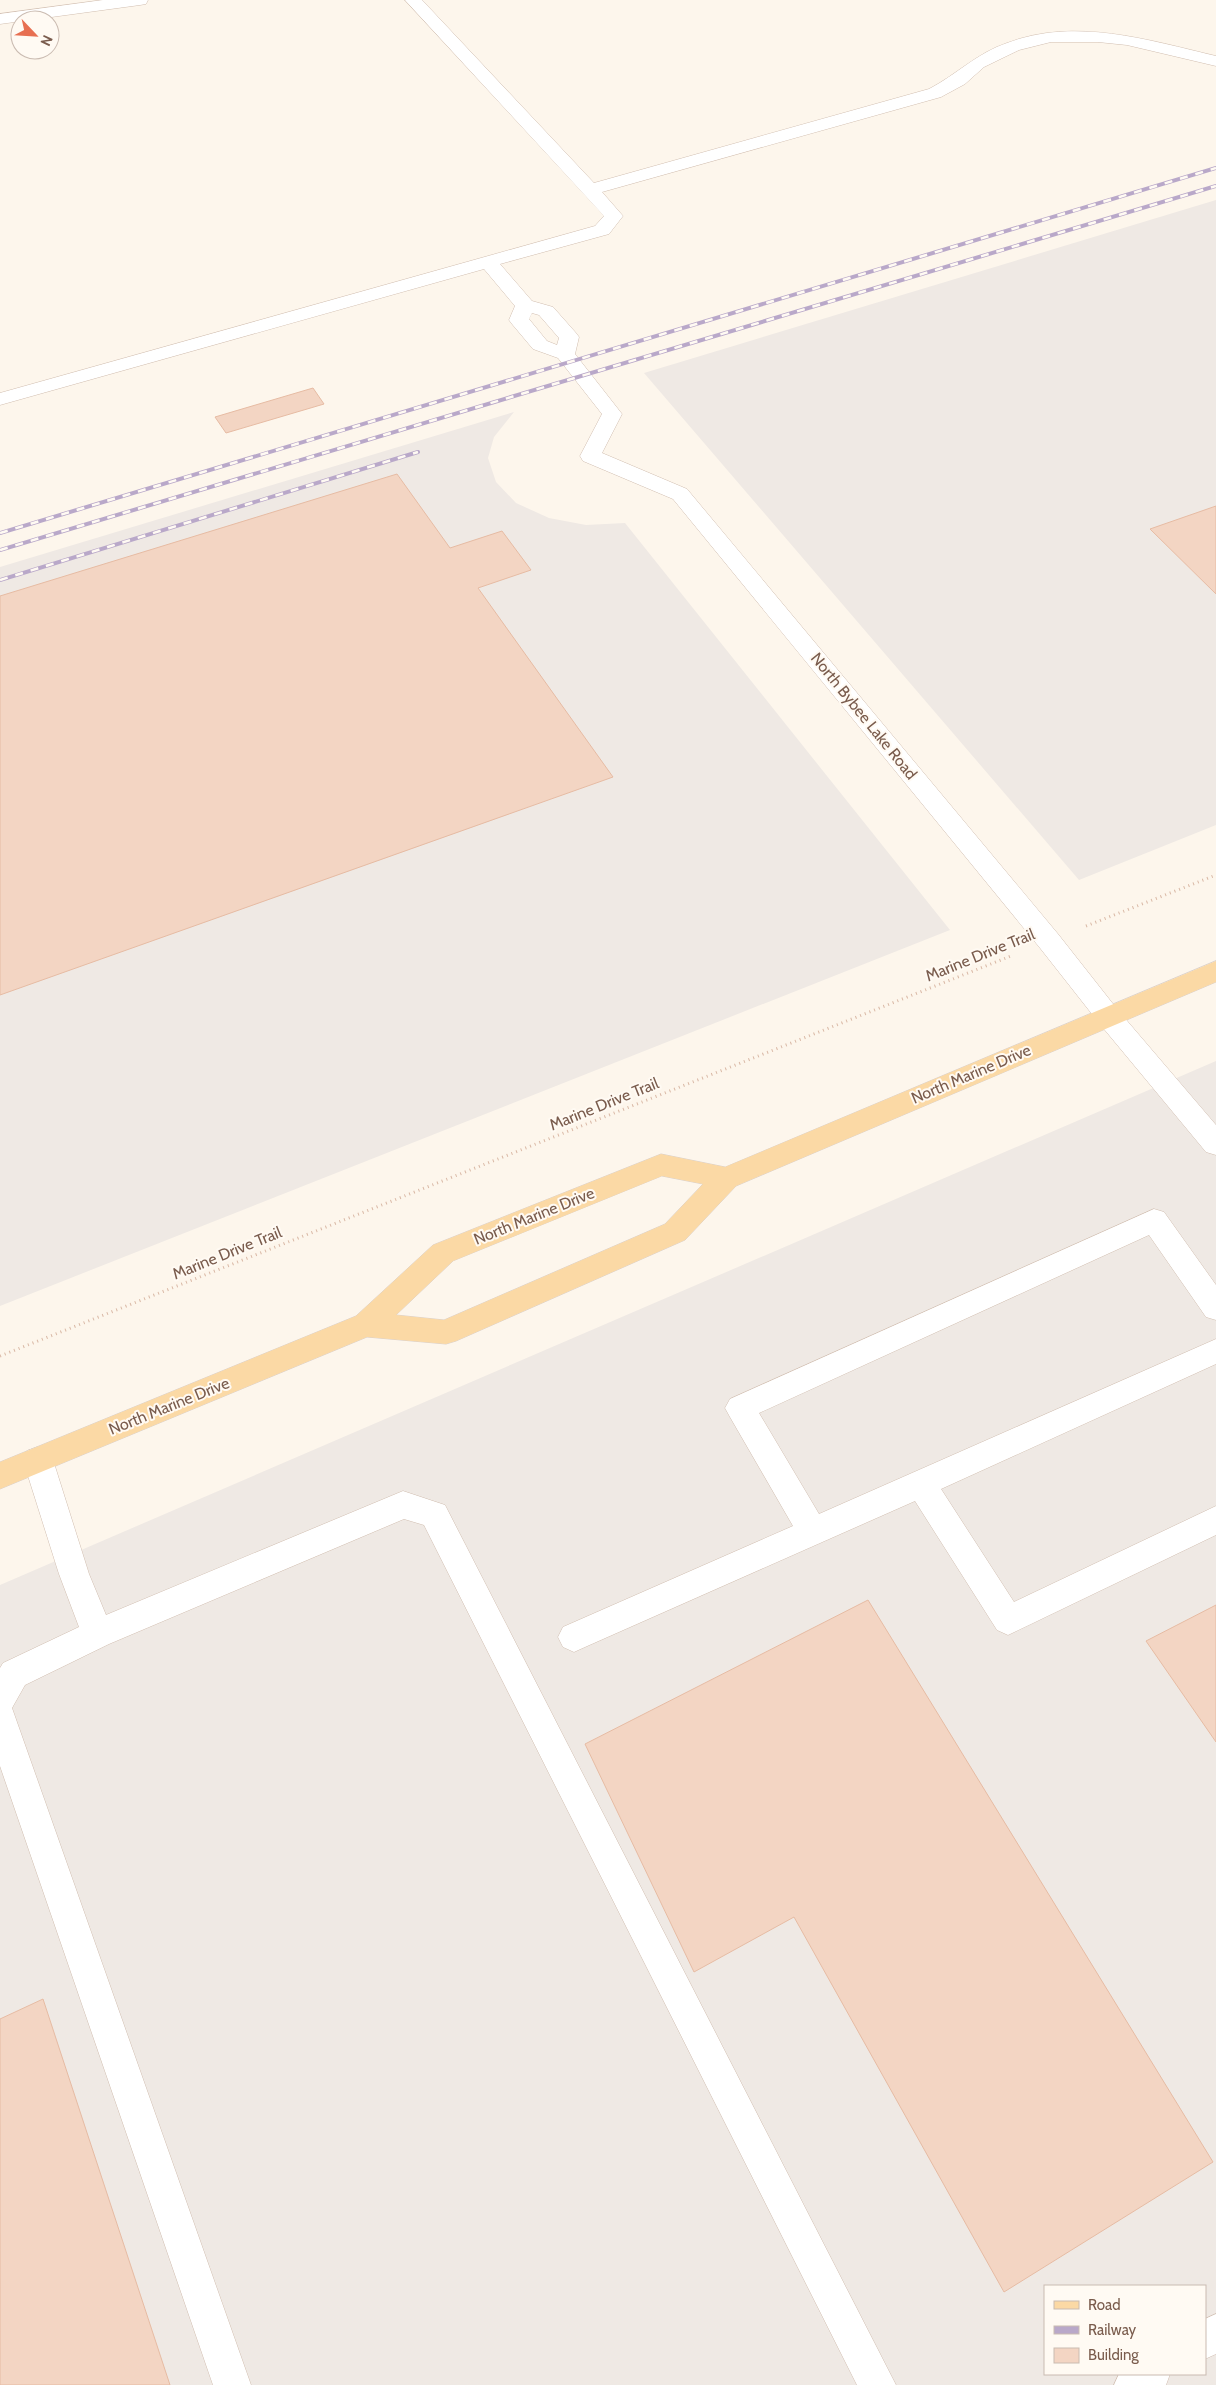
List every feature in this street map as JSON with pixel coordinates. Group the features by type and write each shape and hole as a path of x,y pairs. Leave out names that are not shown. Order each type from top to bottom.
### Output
{"main road":[{"name":"North Marine Drive","path":"366,1325 446,1332 675,1232 726,1178 1216,971"},
{"name":"North Marine Drive","path":"0,1476 366,1325 443,1253 661,1165 726,1178"}],"street":[{"path":"0,19 140,0"},
{"path":"0,399 602,230 614,216 413,0"},
{"path":"590,190 935,93 959,80 978,64 1013,46 1051,37 1098,37 1127,40 1216,61"},
{"path":"488,262 525,305 546,311 570,337 565,354 540,345 519,320 525,305"},
{"name":"North Bybee Lake Road","path":"565,354 612,414 590,456 680,494 1049,941 1108,1016 1216,1144"},
{"path":"812,1532 740,1408 1154,1220 1216,1308"},
{"path":"574,1637 1216,1351"},
{"path":"38,1460 74,1574 98,1634"},
{"path":"921,1484 1008,1620 1216,1520"},
{"path":"0,1698 14,1674 98,1634 404,1506 434,1516 877,2385"},
{"path":"0,1719 232,2385"},
{"path":"1133,2385 1149,2375"}],"path":[{"name":"Marine Drive Trail","path":"0,1356 1216,875"}],"shaded area":[{"path":"1216,200 1216,825 1079,880 644,373"},
{"path":"514,412 494,437 488,458 496,482 516,503 549,518 586,525 625,523 950,930 0,1306 0,567"},
{"path":"1216,1061 1216,2385 0,2385 0,1585"}],"building":[{"path":"313,388 324,404 226,433 215,417"},
{"path":"397,474 450,548 502,531 531,570 478,588 613,777 0,995 0,596"},
{"path":"1216,506 1216,594 1150,529"},
{"path":"868,1600 1213,2162 1004,2292 794,1917 694,1972 585,1744"},
{"path":"1216,1605 1216,1742 1146,1641"},
{"path":"43,1999 170,2385 0,2385 0,2019"}],"railway":[{"path":"0,533 1216,168"},
{"path":"0,550 1216,186"},
{"path":"0,580 418,452"}]}
